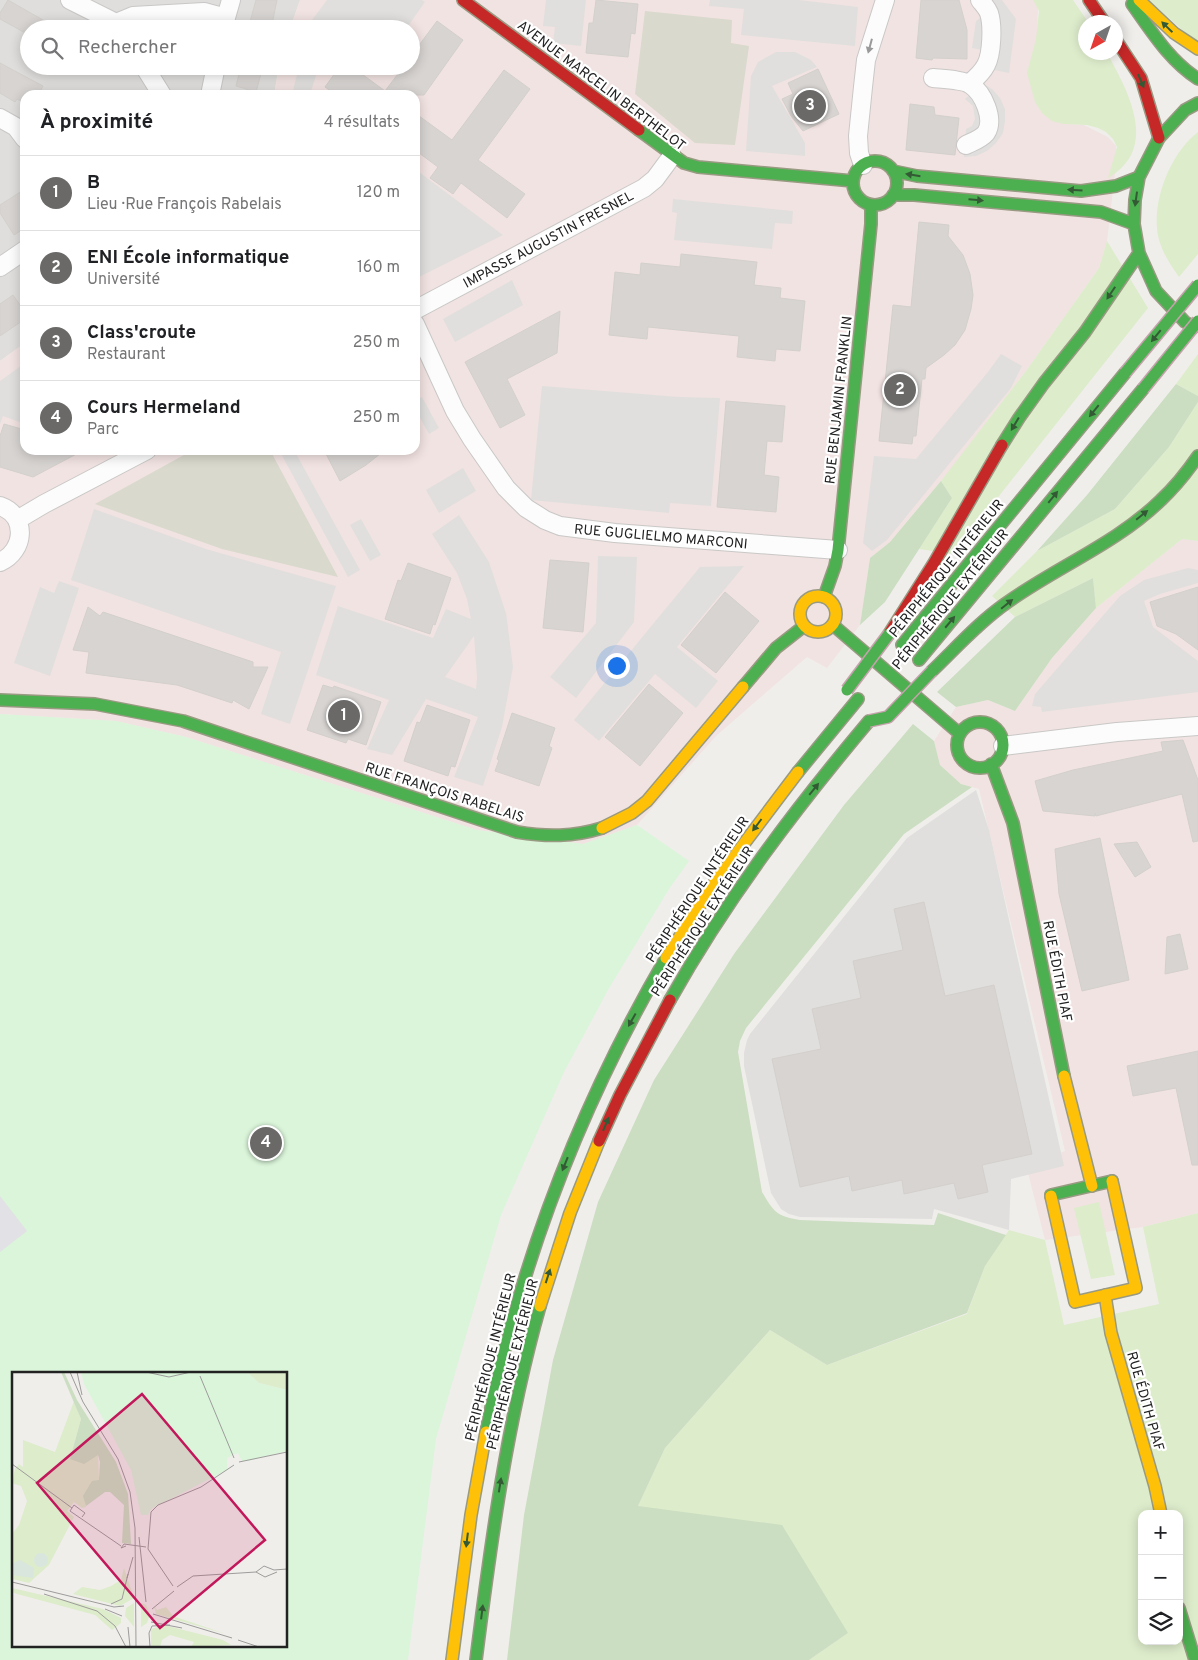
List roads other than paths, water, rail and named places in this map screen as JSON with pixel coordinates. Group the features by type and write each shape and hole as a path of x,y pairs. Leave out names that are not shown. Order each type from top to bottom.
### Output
{"main road":[{"name":"AVENUE MARCELIN BERTHELOT","path":"463,0 684,163 698,167 853,181"},
{"path":"1089,0 1099,15"},
{"path":"1129,0 1165,50 1188,73 1198,79"},
{"path":"1139,0 1171,32 1186,44 1198,49"},
{"path":"1123,51 1141,78 1159,138"},
{"path":"1198,103 1185,110 1159,138 1139,177 1135,200 1134,224 1138,253 1156,291 1185,322 1198,330"},
{"path":"893,171 896,183 893,195 884,203 871,205 865,203 856,194 853,181 855,175 863,165 880,162 893,171 917,176 1081,191 1116,186 1139,177"},
{"path":"893,195 914,195 1100,212 1134,224"},
{"name":"RUE BENJAMIN FRANKLIN","path":"824,596 838,550 854,402 871,224 871,205"},
{"path":"844,694 889,634 934,563 985,473 1019,418 1084,332 1138,253"},
{"name":"PÉRIPHÉRIQUE INTÉRIEUR","path":"877,676 1198,285"},
{"name":"PÉRIPHÉRIQUE EXTÉRIEUR","path":"894,690 1198,321"},
{"path":"869,721 888,716 970,634 1015,597 1110,541 1172,491 1198,456"},
{"path":"1110,541 1133,534 1160,516"},
{"path":"812,596 824,596 836,609 836,620 833,625 819,633 813,632 804,626 799,615 802,604 812,596"},
{"path":"833,625 960,734"},
{"name":"RUE FRANÇOIS RABELAIS","path":"0,700 95,704 168,717 219,732 517,832 538,836 565,837 591,833 607,827 636,811 656,793 771,653 804,626"},
{"name":"PÉRIPHÉRIQUE INTÉRIEUR","path":"452,1660 469,1525 487,1424 509,1330 551,1198 583,1118 656,975 712,888 787,786 861,695"},
{"name":"PÉRIPHÉRIQUE EXTÉRIEUR","path":"476,1660 500,1478 523,1368 544,1288 570,1210 586,1170 647,1040 678,984 708,936 774,840 882,705"},
{"path":"978,722 993,726 1002,738 1003,746 997,760 991,764 978,767 964,761 957,749 960,734 964,728 978,722"},
{"name":"RUE ÉDITH PIAF","path":"991,764 1013,823 1062,1063 1092,1186"},
{"path":"787,765 787,786"},
{"path":"1112,1181 1136,1288 1105,1295 1075,1302 1051,1195 1112,1181"},
{"name":"RUE ÉDITH PIAF","path":"1105,1295 1111,1333 1160,1510"},
{"path":"1183,1621 1195,1660"}],"street":[{"path":"70,0 107,20"},
{"path":"225,20 231,0"},
{"path":"863,165 859,153 858,136 866,60 885,0"},
{"path":"970,84 982,70 990,56 990,20 988,11 980,0"},
{"path":"127,20 133,16 204,12 219,20"},
{"path":"150,75 159,90"},
{"path":"211,90 214,75"},
{"path":"933,78 970,84 982,96 988,109 986,132 976,141 966,145"},
{"path":"0,118 16,127 20,133"},
{"name":"IMPASSE AUGUSTIN FRESNEL","path":"420,307 644,188 655,179 672,156"},
{"path":"0,267 20,253"},
{"name":"RUE GUGLIELMO MARCONI","path":"420,335 455,411 472,439 506,488 526,508 545,520 560,526 596,531 838,550"},
{"path":"17,520 137,455"},
{"path":"0,506 10,511 17,520 20,530 19,543 11,556 0,562"},
{"path":"1003,746 1117,732 1198,726"}],"place":[{"name":"Class'croute","path":"810,106"},
{"name":"ENI École informatique","path":"900,390"},
{"name":"B","path":"344,716"},
{"name":"Cours Hermeland","path":"266,1143"}]}
